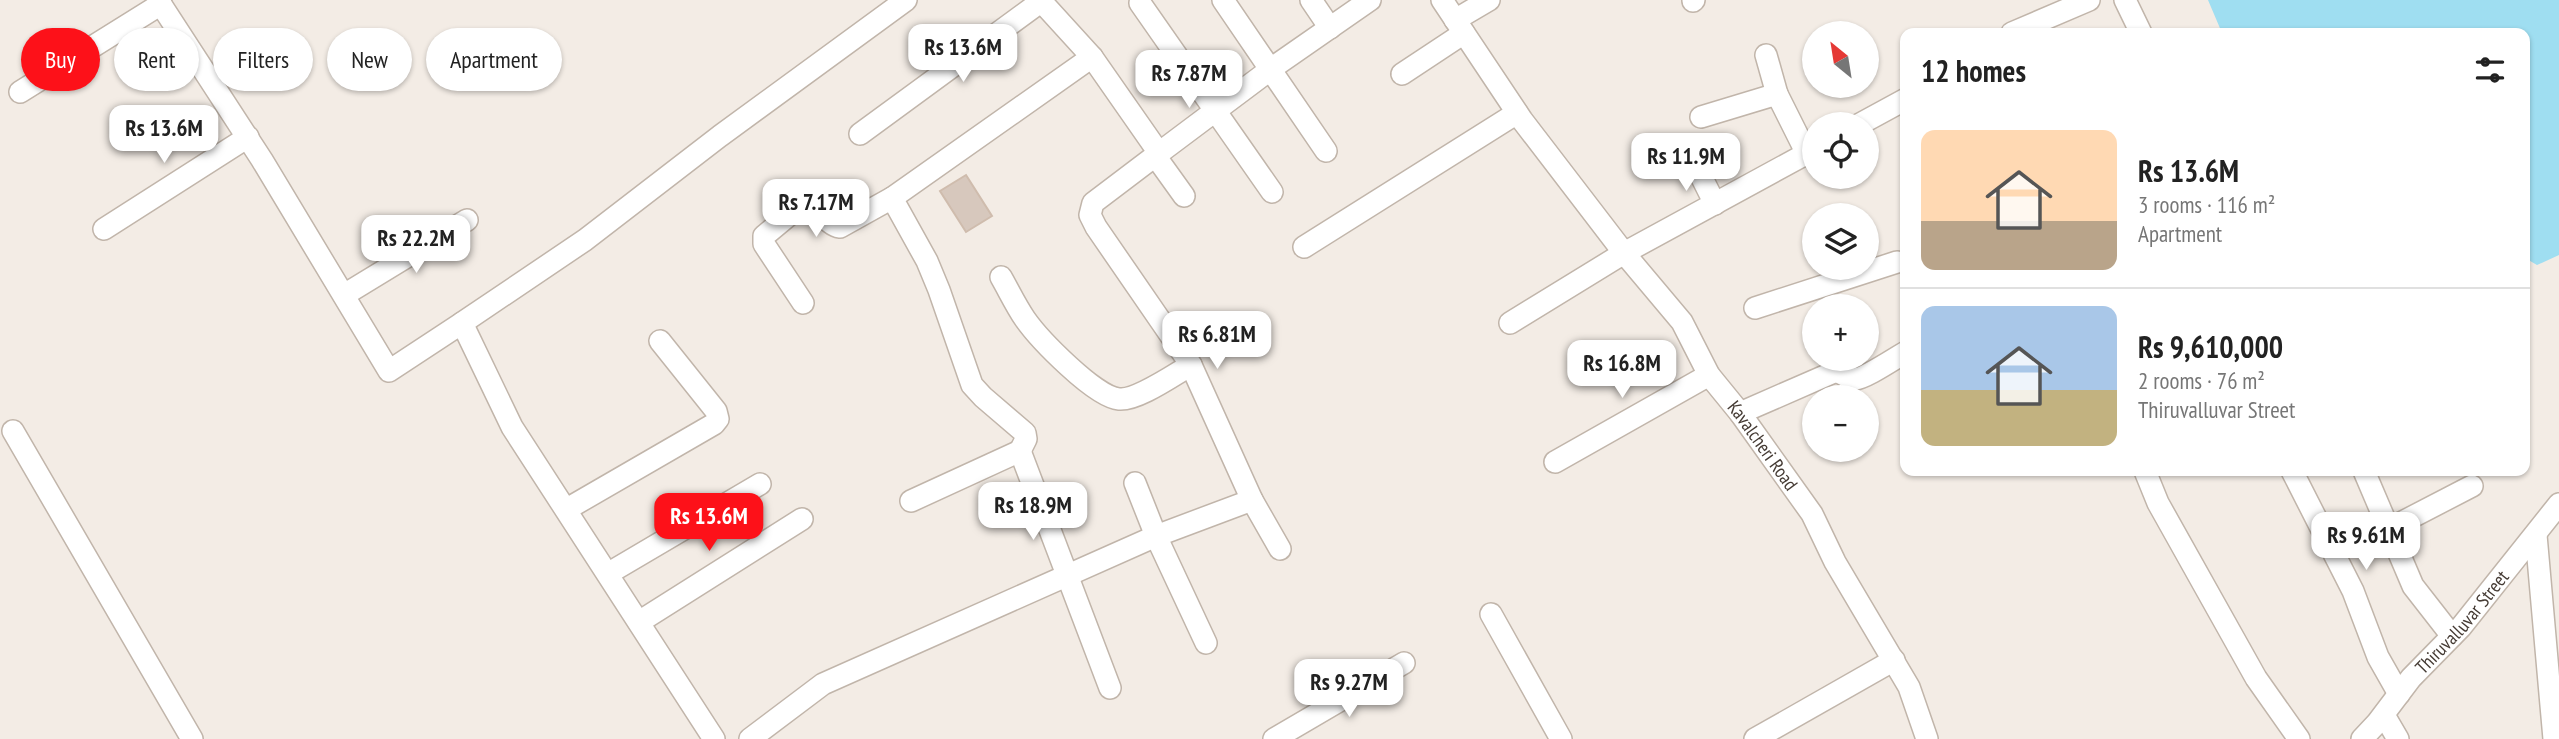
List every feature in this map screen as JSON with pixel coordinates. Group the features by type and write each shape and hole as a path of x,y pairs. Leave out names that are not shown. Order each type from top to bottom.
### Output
{"street":[{"path":"20,92 160,2 248,137 389,370 585,240 720,136 906,0"},
{"path":"860,134 1041,0 1092,57 1184,195"},
{"path":"1223,0 1326,151"},
{"path":"1311,0 1330,28"},
{"path":"1280,550 1252,500 1191,365 1090,215 1093,203 1270,70 1370,0"},
{"name":"Kavalcheri Road","path":"1441,0 1517,113 1624,253 1682,322 1709,375 1812,514 1835,562 1909,687 1927,739"},
{"path":"1402,74 1489,0"},
{"path":"2024,28 2089,0"},
{"path":"2125,0 2138,28"},
{"path":"1140,3 1272,192"},
{"path":"1766,55 1777,94 1802,136"},
{"path":"803,303 764,244 764,236 800,205 813,204 833,226 840,227 892,198 1092,57"},
{"path":"1701,117 1777,94"},
{"path":"1879,114 1900,102"},
{"path":"1304,247 1517,113"},
{"path":"104,229 248,137"},
{"path":"1510,323 1624,253 1802,156"},
{"path":"1695,164 1715,204"},
{"path":"892,198 939,290 972,385 1025,433 1026,439 1020,451 911,501"},
{"path":"344,295 467,220"},
{"path":"1823,294 1898,262"},
{"path":"1001,277 1025,319 1054,352 1083,378 1109,396 1120,400 1131,397 1191,365"},
{"path":"1755,308 1802,300"},
{"path":"462,323 512,427 714,739"},
{"path":"567,509 714,424 718,419 716,411 660,341"},
{"path":"1879,367 1900,355"},
{"path":"1740,414 1835,371"},
{"path":"1844,371 1849,377 1858,378 1871,371"},
{"path":"1555,462 1709,375"},
{"path":"13,431 192,739"},
{"path":"1020,451 1110,688"},
{"path":"2147,476 2158,503 2256,678 2299,739"},
{"path":"2295,476 2353,591 2378,657 2399,694"},
{"path":"2366,476 2413,586 2452,636"},
{"path":"1135,483 1156,536 1206,643"},
{"path":"608,573 760,484"},
{"path":"2389,529 2472,485"},
{"path":"750,739 823,684 1156,536 1252,500"},
{"name":"Thiruvalluvar Street","path":"2362,739 2384,715 2411,678 2452,636 2559,504"},
{"path":"639,622 802,519"},
{"path":"2536,535 2554,739"},
{"path":"1491,614 1561,739"},
{"path":"1755,739 1894,660"},
{"path":"1273,739 1404,663"},
{"path":"2384,715 2398,739"}],"water":[{"path":"2208,0 2559,0 2559,255 2537,265 2530,261 2530,28 2220,28"}],"building":[{"path":"966,175 992,216 966,232 940,191"}]}
